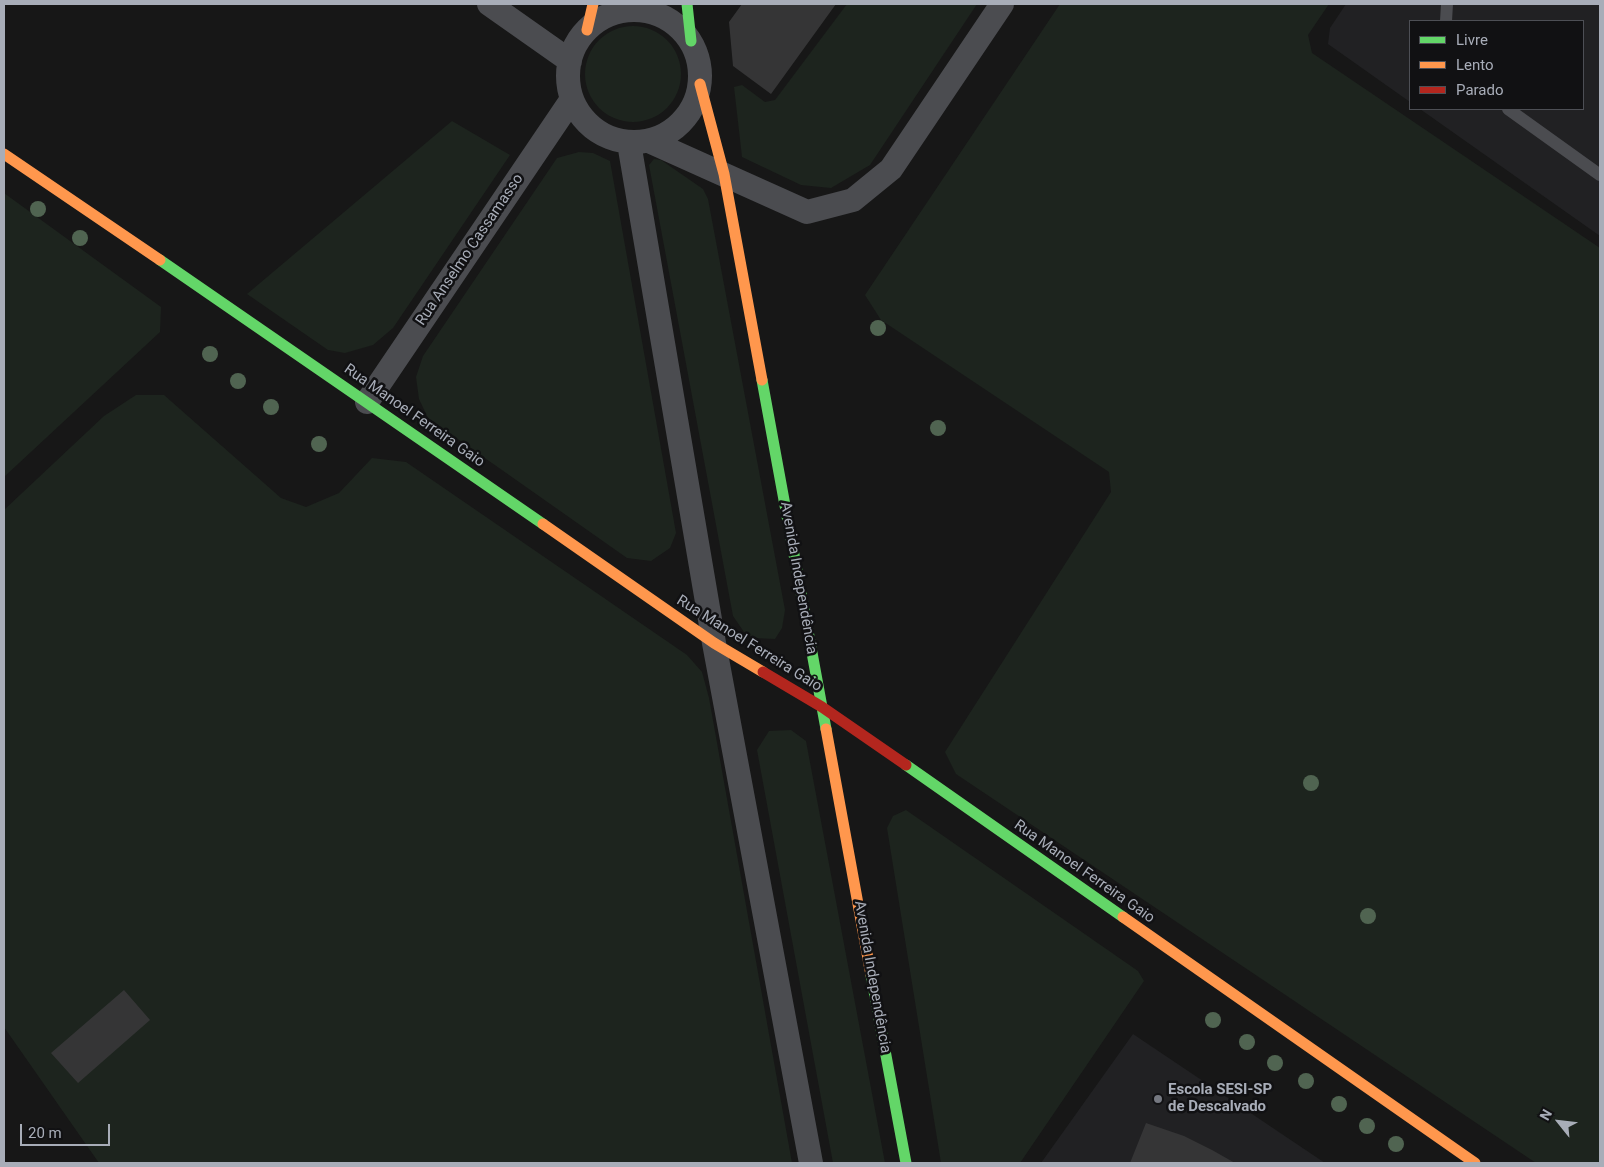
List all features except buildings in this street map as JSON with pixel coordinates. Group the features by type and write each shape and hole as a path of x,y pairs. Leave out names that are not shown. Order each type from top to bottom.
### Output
{"street":[{"path":"489,4 570,61"},
{"path":"587,30 593,4"},
{"path":"639,142 668,133 684,120 694,103 700,84 699,62 691,41 687,4"},
{"path":"691,41 678,26 661,15 642,10 622,11 603,18 587,30 576,44 570,61 568,80 572,99 581,115 594,129 610,138 639,142 724,174 807,212 853,200 891,169 1002,4"},
{"name":"Avenida Independência","path":"700,84 724,174 906,1163"},
{"name":"Rua Anselmo Cassamasso","path":"367,402 572,99"},
{"path":"639,142 714,643 812,1163"},
{"name":"Rua Manoel Ferreira Gaio","path":"4,154 367,402 714,643 822,707 1475,1163"}],"lane":[{"path":"1446,20 1447,4"},
{"path":"1509,110 1600,173"}],"shaded area":[{"path":"847,4 977,4 870,165 831,188 801,185 742,157 734,87 742,85 765,102 775,100"},
{"path":"1060,4 1329,4 1308,35 1312,53 1600,248 1600,1163 1536,1163 956,774 945,752 1111,492 1109,472 881,320 865,295"},
{"path":"1346,4 1600,4 1600,236 1421,110 1584,110 1584,20 1409,20 1409,101 1328,44 1330,28"},
{"path":"633,26 651,30 667,40 677,56 681,74 677,92 667,108 651,118 633,122 615,118 599,108 589,92 585,74 589,56 599,40 615,30"},
{"path":"452,121 510,155 393,328 373,345 345,353 328,350 247,294"},
{"path":"579,152 593,153 610,161 676,533 670,548 651,561 627,558 428,418 419,399 416,377 423,356 557,158"},
{"path":"654,159 661,160 703,189 708,199 785,610 782,628 775,639 754,638 744,632 733,616 649,165"},
{"path":"4,193 161,307 160,332 4,477"},
{"path":"136,395 164,395 281,498 306,507 339,493 372,458 406,462 687,655 702,672 709,698 792,1163 99,1163 4,1027 4,510 104,416"},
{"path":"791,730 806,741 885,1163 833,1163 757,750 769,731"},
{"path":"906,810 1138,971 1144,981 1020,1163 941,1163 887,828 893,816"},
{"name":"Escola SESI-SP de Descalvado","path":"1133,1034 1325,1163 1041,1163"}],"traffic: fast":[{"path":"687,4 691,41"},
{"path":"160,260 543,524"},
{"path":"762,380 826,729"},
{"path":"906,765 1123,917"},
{"path":"871,975 906,1163"}],"traffic: slow":[{"path":"587,30 593,4"},
{"path":"700,84 724,174 762,380"},
{"path":"4,154 160,260"},
{"path":"543,524 714,643 763,672"},
{"path":"826,729 871,975"},
{"path":"1123,917 1475,1163"}],"traffic: jam":[{"path":"763,672 822,707 906,765"}],"place":[{"name":"Escola SESI-SP de Descalvado","path":"1158,1099"}]}
